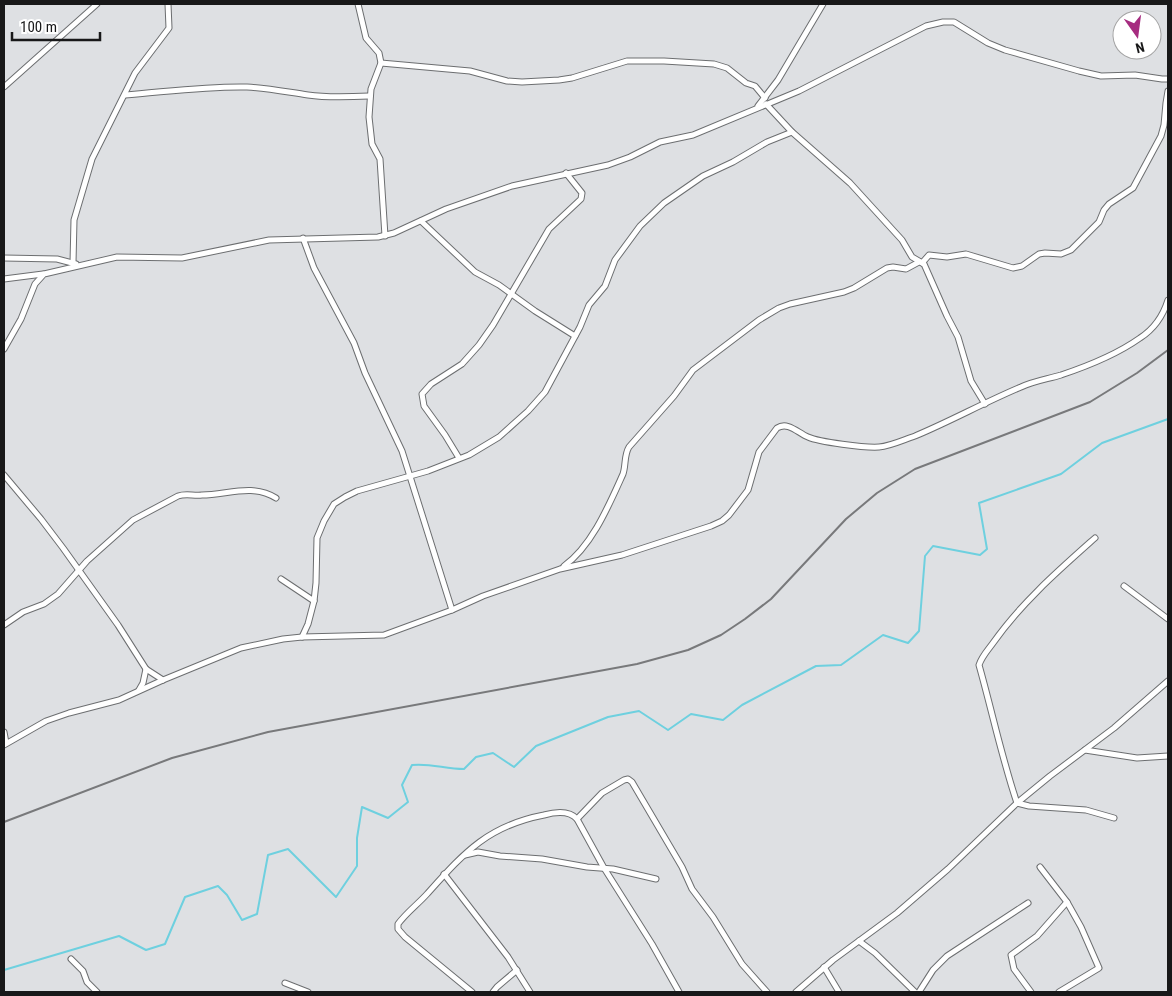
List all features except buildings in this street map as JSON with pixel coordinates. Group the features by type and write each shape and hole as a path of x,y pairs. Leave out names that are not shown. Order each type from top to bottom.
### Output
{"street":[{"path":"4,87 97,4"},
{"path":"76,264 74,220 77,203 92,159 135,73 169,28 168,4"},
{"path":"358,4 366,38 379,53 381,63 372,84 369,117 372,140 380,159 384,236"},
{"path":"766,101 823,4"},
{"path":"4,279 44,274 76,264 118,257 182,258 256,241 384,236 446,209 512,186 619,162 660,142 693,135 756,108 766,101 799,91 926,26 943,22 954,22 988,43 1056,66 1102,76 1135,75 1162,79 1168,78"},
{"path":"381,63 463,70 507,81 522,82 572,78 628,61 714,64 727,68 746,83 755,86 792,132 850,183 902,240 912,257 921,262 958,337 971,382 985,404"},
{"path":"125,95 230,87 272,88 323,96 370,96"},
{"path":"560,569 576,557 592,536 624,474 626,451 699,364 759,320 779,308 844,292 887,268 906,269 921,262 929,255 947,257 962,254 1018,268 1039,254 1061,254 1072,250 1099,222 1109,204 1133,188 1161,136 1168,91"},
{"path":"302,637 308,624 314,601 317,538 334,504 357,491 428,472 477,451 499,437 546,392 589,305 605,286 619,252 640,226 664,203 703,176 733,162 767,142 792,132"},
{"path":"459,458 424,406 422,394 431,384 462,364 479,345 493,325 549,229 582,197 580,190 566,173"},
{"path":"421,221 474,272 499,285 575,336"},
{"path":"303,238 314,268 354,343 365,373 402,451 452,610"},
{"path":"4,258 58,259 76,264"},
{"path":"4,349 21,319 35,284 44,274"},
{"path":"4,732 5,744 46,721 69,713 111,703 241,648 302,637 384,635 452,610 482,596 560,569 622,554 711,526 722,521 736,507 748,490 759,452 780,426 788,426 808,437 816,439 878,447 894,444 937,427 1022,386 1094,362 1124,348 1140,339 1157,322 1165,310 1168,300"},
{"path":"4,475 41,519 118,625 146,669 163,680"},
{"path":"4,624 23,612 54,598 99,549 133,520 178,496 254,490 266,492 276,498"},
{"path":"1017,803 979,666 1011,619 1043,586 1095,538"},
{"path":"281,579 314,601"},
{"path":"1124,586 1168,619"},
{"path":"138,691 143,684 146,669"},
{"path":"796,992 824,967 897,913 948,869 1017,803 1114,728 1168,681"},
{"path":"1085,750 1137,758 1168,756"},
{"path":"577,819 602,793 624,780 628,779 632,782 682,867 692,889 718,925 742,964 767,992"},
{"path":"1017,803 1026,806 1086,810 1114,818"},
{"path":"472,992 405,937 397,926 463,855 487,836 527,819 560,813 571,814 577,819 604,868 652,944 679,992"},
{"path":"463,855 478,852 542,859 604,868 656,879"},
{"path":"1040,867 1067,902 1081,927 1099,968 1059,992"},
{"path":"444,874 475,912 517,970 530,992"},
{"path":"919,992 933,970 947,956 1028,902"},
{"path":"1031,992 1014,969 1011,954 1036,936 1067,902"},
{"path":"859,941 875,953 915,992"},
{"path":"71,959 83,971 87,982 97,992"},
{"path":"824,967 839,992"},
{"path":"493,992 517,970"},
{"path":"285,982 308,992"}],"waterway":[{"path":"4,970 119,936 146,950 165,944 185,897 218,886 227,895 242,920 257,914 268,855 288,849 336,897 357,866 357,838 362,807 388,818 408,802 402,785 412,765 464,769 476,757 493,753 514,767 536,746 608,717 639,711 668,730 691,714 723,720 742,705 816,666 841,665 883,635 908,643 919,631 925,556 933,546 980,555 987,549 979,503 1061,474 1102,443 1168,419"}],"railway":[{"path":"4,822 172,758 268,732 637,664 688,650 721,635 771,599 846,519 877,493 915,469 1090,402 1137,373 1168,350"}]}
